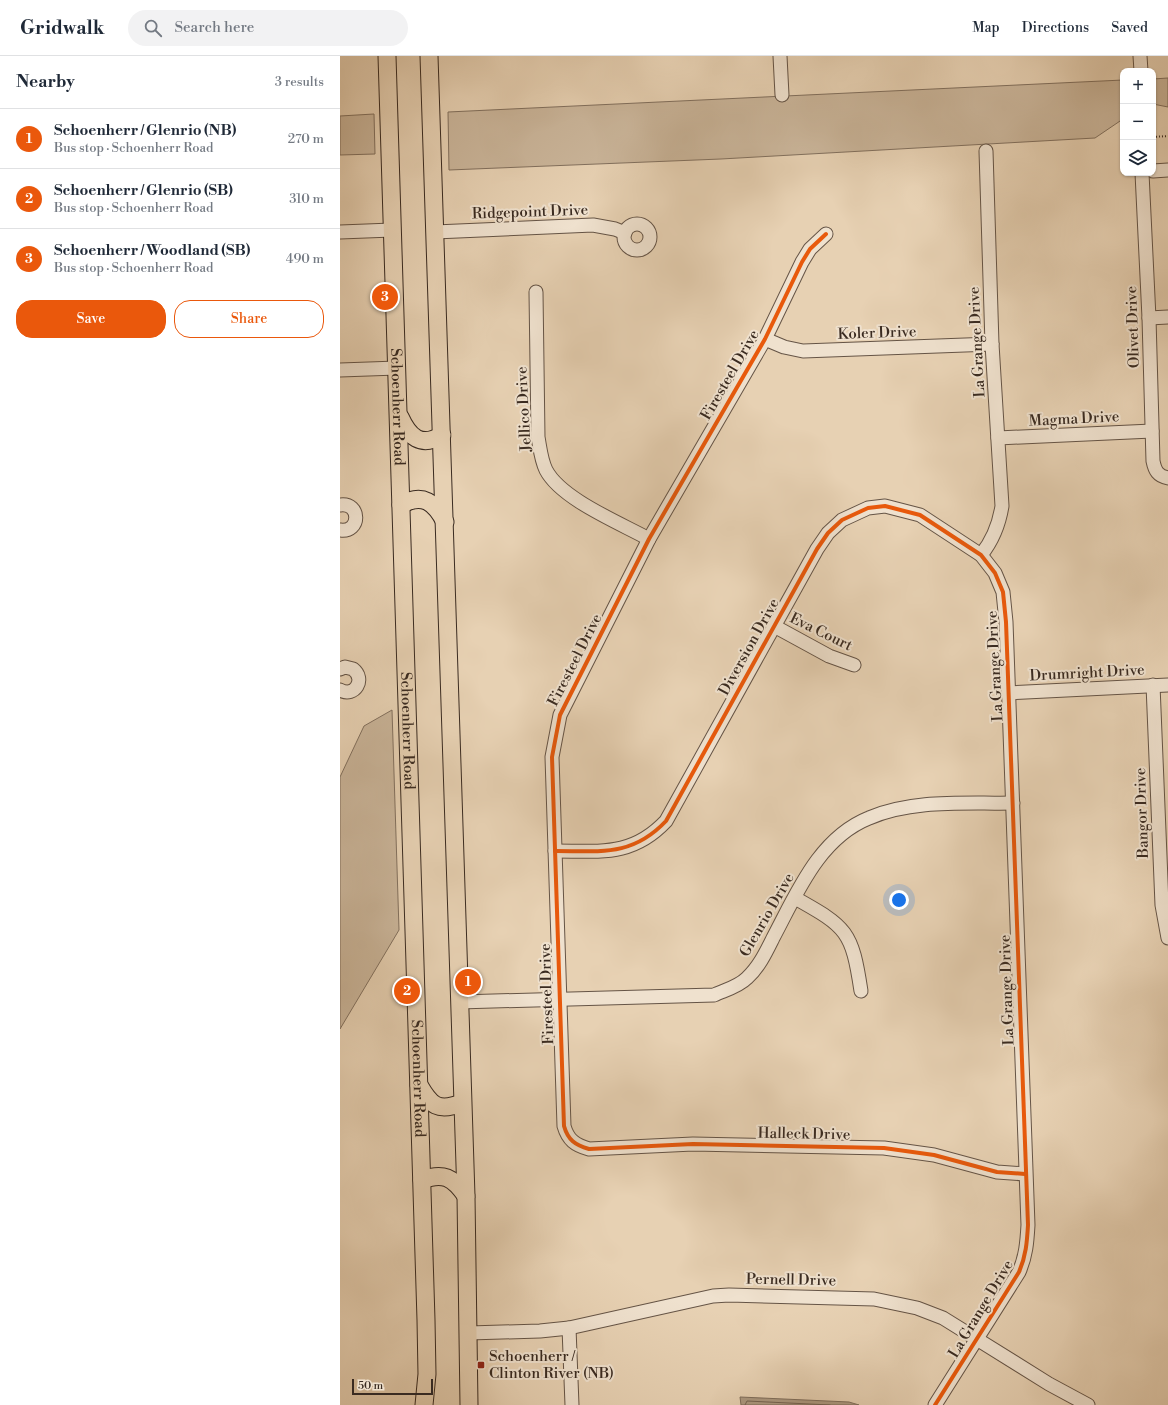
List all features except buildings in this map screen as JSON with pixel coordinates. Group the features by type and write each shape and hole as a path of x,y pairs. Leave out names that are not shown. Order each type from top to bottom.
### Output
{"main road":[{"name":"Schoenherr Road","path":"387,56 427,1349 424,1405"},
{"path":"429,56 466,1196 469,1405"},
{"path":"399,415 405,428 416,439 430,441 442,435"},
{"path":"401,505 414,499 428,501 434,505 445,522"},
{"path":"419,1085 426,1097 438,1107 452,1107 462,1104"},
{"path":"422,1180 438,1176 446,1177 453,1180 466,1196"}],"street":[{"path":"780,56 782,95"},
{"path":"1140,56 1141,68"},
{"name":"La Grange Drive","path":"935,1405 1019,1272 1024,1260 1028,1225 1013,803 1003,592 995,573 981,555 994,536 1000,521 1002,506 992,344 986,151"},
{"path":"1156,171 1168,170"},
{"name":"Olivet Drive","path":"1142,176 1149,318 1153,461 1155,470 1164,477"},
{"name":"Ridgepoint Drive","path":"435,232 593,225 615,229 625,233"},
{"path":"340,232 392,230"},
{"name":"Firesteel Drive","path":"579,1146 568,1137 564,1126 552,757 560,715 649,539 765,339 802,262 810,250 826,234"},
{"name":"Jellico Drive","path":"536,292 538,437 541,455 546,470 559,487 572,496 649,539"},
{"path":"1149,318 1168,318"},
{"name":"Koler Drive","path":"765,339 784,347 803,352 992,344"},
{"path":"340,370 397,368"},
{"name":"Magma Drive","path":"998,438 1152,431"},
{"path":"340,505 352,508 355,511 356,520 352,528 348,530 340,530"},
{"name":"Diversion Drive","path":"555,851 620,849 638,843 653,834 666,821 828,532 842,520 861,511 885,506 920,515 981,555"},
{"name":"Eva Court","path":"774,626 829,656 854,665"},
{"path":"340,669 345,667 353,669 359,675 360,679 357,688 354,690 345,692 340,690"},
{"name":"Drumright Drive","path":"1008,693 1168,685"},
{"name":"Bangor Drive","path":"1153,686 1162,905 1168,938"},
{"name":"Glenrio Drive","path":"459,1002 714,995 733,987 746,979 760,962 809,872 830,845 843,832 868,818 891,810 918,806 1013,803"},
{"path":"795,898 833,920 843,929 854,952 861,990"},
{"name":"Halleck Drive","path":"579,1146 600,1149 693,1144 884,1148 934,1155 997,1172 1025,1174"},
{"name":"Pernell Drive","path":"469,1333 540,1331 568,1328 713,1296 730,1295 874,1299 896,1302 943,1318 1049,1384 1088,1405"},
{"path":"568,1328 572,1405"}],"path":[{"path":"1156,136 1168,136"}],"shaded area":[{"path":"1168,78 1168,107 1156,105 1156,79"},
{"path":"1120,80 1120,121 1095,138 721,159 449,170 448,112"},
{"path":"374,114 375,154 340,155 340,116"},
{"path":"392,710 399,930 340,1029 340,777 364,726"}],"water":[{"path":"740,1397 849,1402 859,1405 741,1405"}],"cycle path":[{"path":"826,234 810,249 802,262 765,339 649,539 560,715 552,757 564,1126 568,1135 573,1141 580,1146 589,1149 693,1144 884,1148 934,1155 997,1172 1025,1174"},
{"path":"555,851 615,850 641,841 653,833 666,821 817,549 828,533 842,520 868,508 885,506 920,515 981,555 995,573 1003,592 1006,622 1028,1231 1025,1255 1019,1272 935,1405"}],"place":[{"name":"Schoenherr / Woodland (SB)","path":"385,297"},
{"name":"Schoenherr / Glenrio (NB)","path":"468,982"},
{"name":"Schoenherr / Glenrio (SB)","path":"407,991"},
{"name":"Schoenherr / Clinton River (NB)","path":"481,1365"}]}
